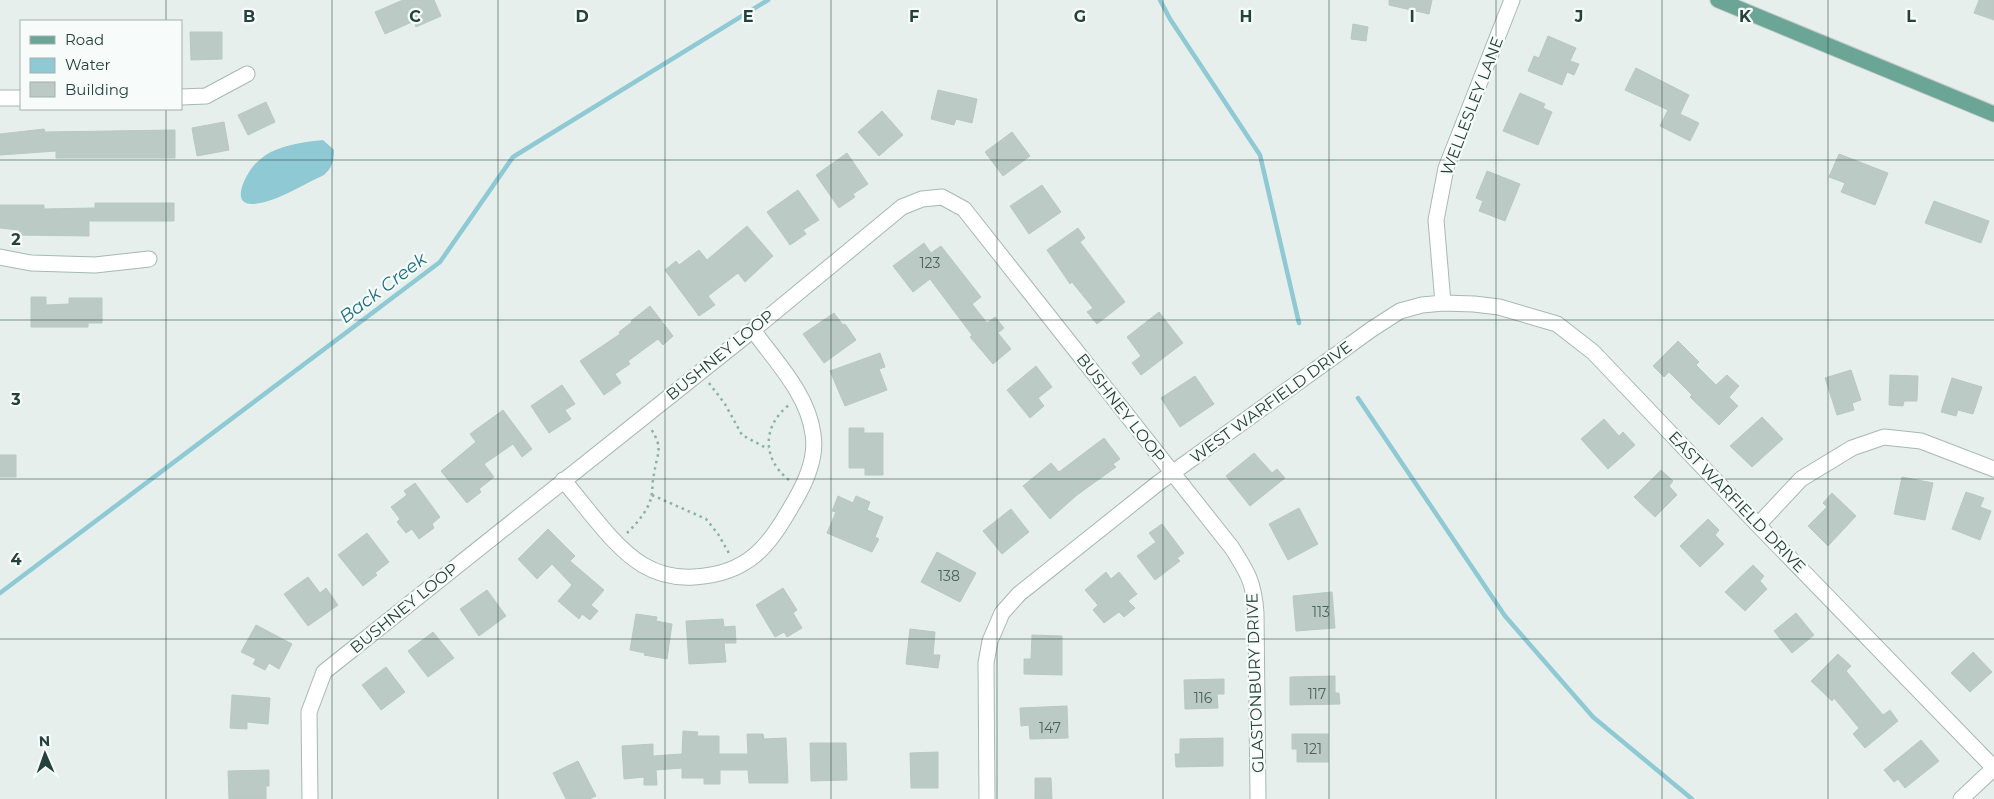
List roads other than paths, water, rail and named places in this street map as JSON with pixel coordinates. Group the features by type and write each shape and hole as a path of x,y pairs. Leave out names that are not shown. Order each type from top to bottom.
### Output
{"main road":[{"path":"1718,0 1994,114"}],"street":[{"name":"WELLESLEY LANE","path":"1443,304 1436,220 1446,168 1512,0"},
{"path":"182,97 206,96 248,74"},
{"path":"0,98 20,98"},
{"name":"BUSHNEY LOOP","path":"310,799 309,712 324,672 562,480 753,330 902,206 922,199 942,197 964,208 1172,473"},
{"path":"0,257 32,263 95,265 149,259"},
{"name":"WEST WARFIELD DRIVE","path":"988,799 986,663 990,640 1002,613 1019,594 1172,473 1372,329 1400,311 1422,305 1443,304"},
{"name":"EAST WARFIELD DRIVE","path":"1443,304 1474,304 1499,307 1557,324 1593,352 1994,768"},
{"path":"562,480 624,551 643,565 659,573 682,578 711,576 739,568 758,554 778,530 809,474 814,434 807,410 798,392 753,330"},
{"path":"1758,525 1801,479 1852,448 1884,437 1921,441 1994,469"},
{"name":"GLASTONBURY DRIVE","path":"1172,473 1232,548 1248,572 1255,592 1258,799"},
{"path":"1961,799 1994,768"}],"water":[{"path":"323,140 334,150 332,164 324,175 262,203 246,203 242,200 241,191 245,179 263,157 284,147"}],"waterway":[{"name":"Back Creek","path":"0,593 440,262 513,157 768,0"},
{"path":"1160,0 1170,19 1260,155 1299,323"},
{"path":"1358,398 1505,616 1593,717 1692,799"}]}
